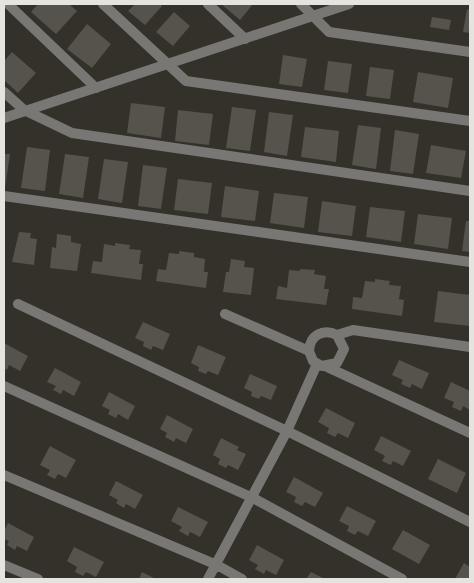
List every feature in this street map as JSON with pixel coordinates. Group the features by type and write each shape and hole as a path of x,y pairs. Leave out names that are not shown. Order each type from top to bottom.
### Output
{"street":[{"path":"8,4 96,88"},
{"path":"103,4 186,81 470,121"},
{"path":"208,4 246,39"},
{"path":"301,4 329,32 470,52"},
{"path":"4,118 349,4"},
{"path":"4,92 24,110 72,133 470,191"},
{"path":"4,196 470,262"},
{"path":"18,304 288,431 470,522"},
{"path":"225,314 308,350 322,366 470,433"},
{"path":"337,335 353,330 470,347"},
{"path":"308,350 311,340 320,333 332,332 337,335 343,344 343,354 337,363 322,366"},
{"path":"208,579 322,366"},
{"path":"4,386 253,498 402,579"},
{"path":"4,475 217,565 242,579"},
{"path":"4,565 38,579"}],"building":[{"path":"38,4 69,4 77,11 56,34 31,12"},
{"path":"135,4 160,4 162,6 145,25 128,11"},
{"path":"221,4 253,4 240,20"},
{"path":"467,9 470,10 470,33 463,32"},
{"path":"174,12 190,26 173,46 156,32"},
{"path":"432,17 451,20 449,30 430,27"},
{"path":"87,24 111,44 92,68 67,49"},
{"path":"12,52 36,73 18,93 4,80 4,61"},
{"path":"283,55 307,59 302,87 279,84"},
{"path":"328,61 352,64 348,93 324,90"},
{"path":"370,67 394,70 390,99 366,96"},
{"path":"418,72 453,78 448,108 413,102"},
{"path":"131,103 165,107 161,138 127,133"},
{"path":"232,107 256,110 250,151 226,148"},
{"path":"178,110 213,114 209,145 175,141"},
{"path":"269,112 293,115 287,156 264,152"},
{"path":"358,125 381,128 376,169 352,165"},
{"path":"305,127 339,131 336,162 301,157"},
{"path":"395,130 419,134 413,174 390,171"},
{"path":"431,145 466,151 461,178 426,173"},
{"path":"27,147 50,150 45,191 21,188"},
{"path":"4,154 10,154 5,188 4,188"},
{"path":"65,154 89,157 83,198 59,194"},
{"path":"104,159 128,162 122,203 98,199"},
{"path":"143,165 167,168 161,209 138,206"},
{"path":"178,179 212,183 208,214 174,210"},
{"path":"225,186 259,191 255,221 221,217"},
{"path":"274,193 308,197 304,228 270,223"},
{"path":"322,201 356,206 352,236 318,232"},
{"path":"370,207 405,211 401,242 366,237"},
{"path":"418,214 452,218 448,249 414,244"},
{"path":"466,221 470,221 470,252 462,251"},
{"path":"19,232 31,233 30,238 37,239 34,265 12,262"},
{"path":"57,234 71,236 71,242 81,244 77,271 50,268 52,247 56,248"},
{"path":"115,243 130,245 129,249 141,250 139,264 143,264 141,280 91,273 93,261 102,262 104,244 115,246"},
{"path":"179,251 194,253 194,257 205,259 204,272 208,272 206,288 156,281 158,269 166,270 169,253 179,254"},
{"path":"231,259 245,261 244,267 254,268 251,295 223,292 226,272 229,272"},
{"path":"300,269 315,270 314,274 326,276 324,289 329,289 326,305 276,299 278,286 287,288 289,270 300,271"},
{"path":"375,279 390,281 389,285 401,286 399,299 404,300 402,316 352,309 353,297 362,298 365,281 375,282"},
{"path":"438,291 470,295 470,326 434,322"},
{"path":"143,322 170,334 163,350 153,346 151,350 143,346 144,342 135,338"},
{"path":"4,343 28,356 20,371 9,365 7,370 4,368"},
{"path":"198,345 226,357 218,375 208,371 206,374 198,371 199,367 191,363"},
{"path":"399,360 429,373 422,389 412,384 410,388 401,384 403,380 392,375"},
{"path":"55,368 81,382 74,396 63,390 61,394 53,390 56,386 47,382"},
{"path":"250,374 277,386 271,400 261,396 259,399 251,396 252,392 244,388"},
{"path":"451,382 470,391 470,410 463,406 461,411 452,407 454,402 444,398"},
{"path":"109,392 135,406 128,420 118,414 116,418 108,414 110,410 102,406"},
{"path":"326,408 355,423 348,438 338,433 335,437 327,433 329,428 318,422"},
{"path":"167,415 193,429 186,443 176,438 174,442 165,437 167,433 160,429"},
{"path":"381,436 411,451 403,466 393,461 391,465 382,461 385,456 374,450"},
{"path":"221,438 239,447 237,450 246,454 238,470 228,465 226,468 218,464 220,459 213,455"},
{"path":"50,446 76,460 66,478 58,474 55,479 47,475 50,470 40,465"},
{"path":"438,459 466,473 457,493 428,479"},
{"path":"294,477 323,493 315,507 305,502 302,506 294,502 296,497 286,492"},
{"path":"116,481 143,495 135,509 126,504 124,508 116,503 118,500 109,495"},
{"path":"347,506 376,521 368,536 358,531 355,535 347,531 349,526 339,521"},
{"path":"178,507 208,522 200,537 190,532 188,536 179,531 182,527 171,521"},
{"path":"8,523 34,537 27,551 17,546 15,550 7,545 9,541 4,539 4,531"},
{"path":"403,530 430,545 419,564 392,549"},
{"path":"257,545 284,560 276,575 266,570 264,574 255,569 258,565 249,560"},
{"path":"74,547 104,562 96,577 86,572 83,576 75,572 77,567 67,561"},
{"path":"464,563 470,567 470,579 455,579"},
{"path":"142,572 156,579 139,579"},
{"path":"311,572 325,579 306,579"}]}
